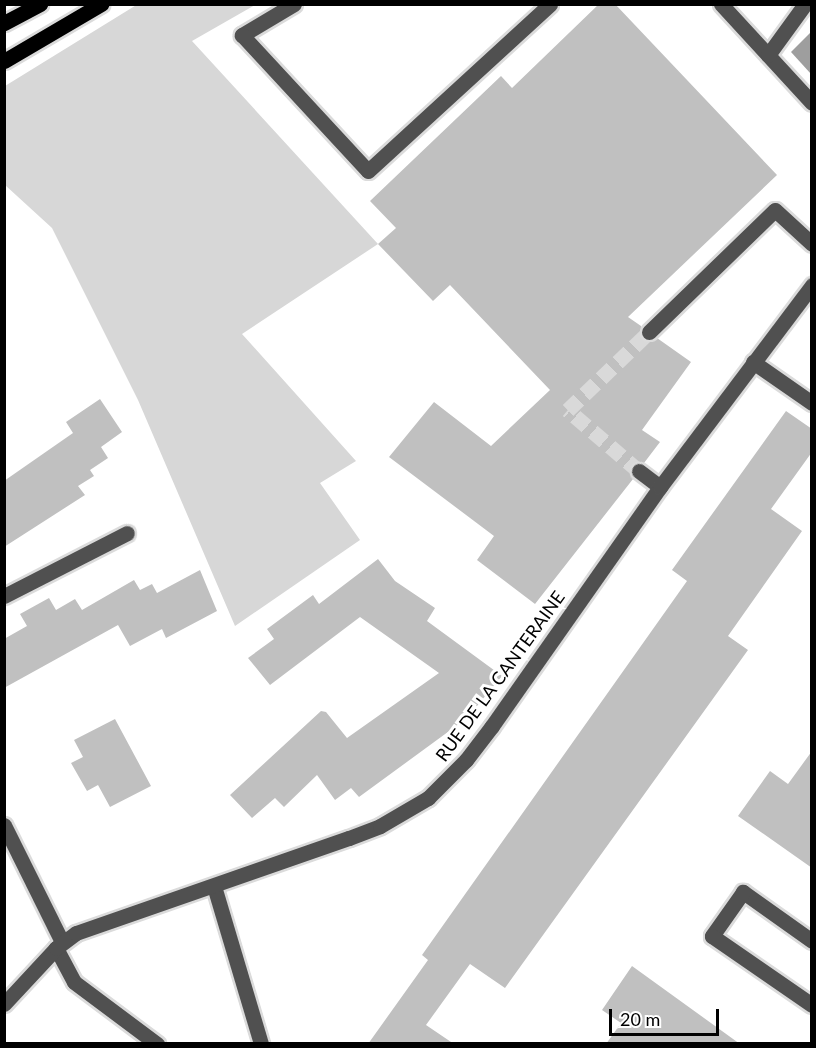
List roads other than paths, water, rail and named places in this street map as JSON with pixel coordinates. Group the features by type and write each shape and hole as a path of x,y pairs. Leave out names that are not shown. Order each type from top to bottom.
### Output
{"main road":[{"path":"4,23 40,4"},
{"path":"4,61 101,4"}],"street":[{"path":"294,4 242,35 368,171 550,4"},
{"path":"721,4 812,103"},
{"path":"768,55 805,4"},
{"path":"649,332 775,210 812,244"},
{"name":"RUE DE LA CANTERAINE","path":"4,1004 59,945 94,925 214,886 380,826 428,798 466,760 492,726 660,486 812,285"},
{"path":"753,362 812,403"},
{"path":"639,471 660,486"},
{"path":"4,596 127,533"},
{"path":"4,825 74,982 157,1044"},
{"path":"214,886 261,1044"},
{"path":"812,941 743,892 712,936 812,1005"}],"tunnel":[{"path":"639,471 568,410 649,332"}]}
